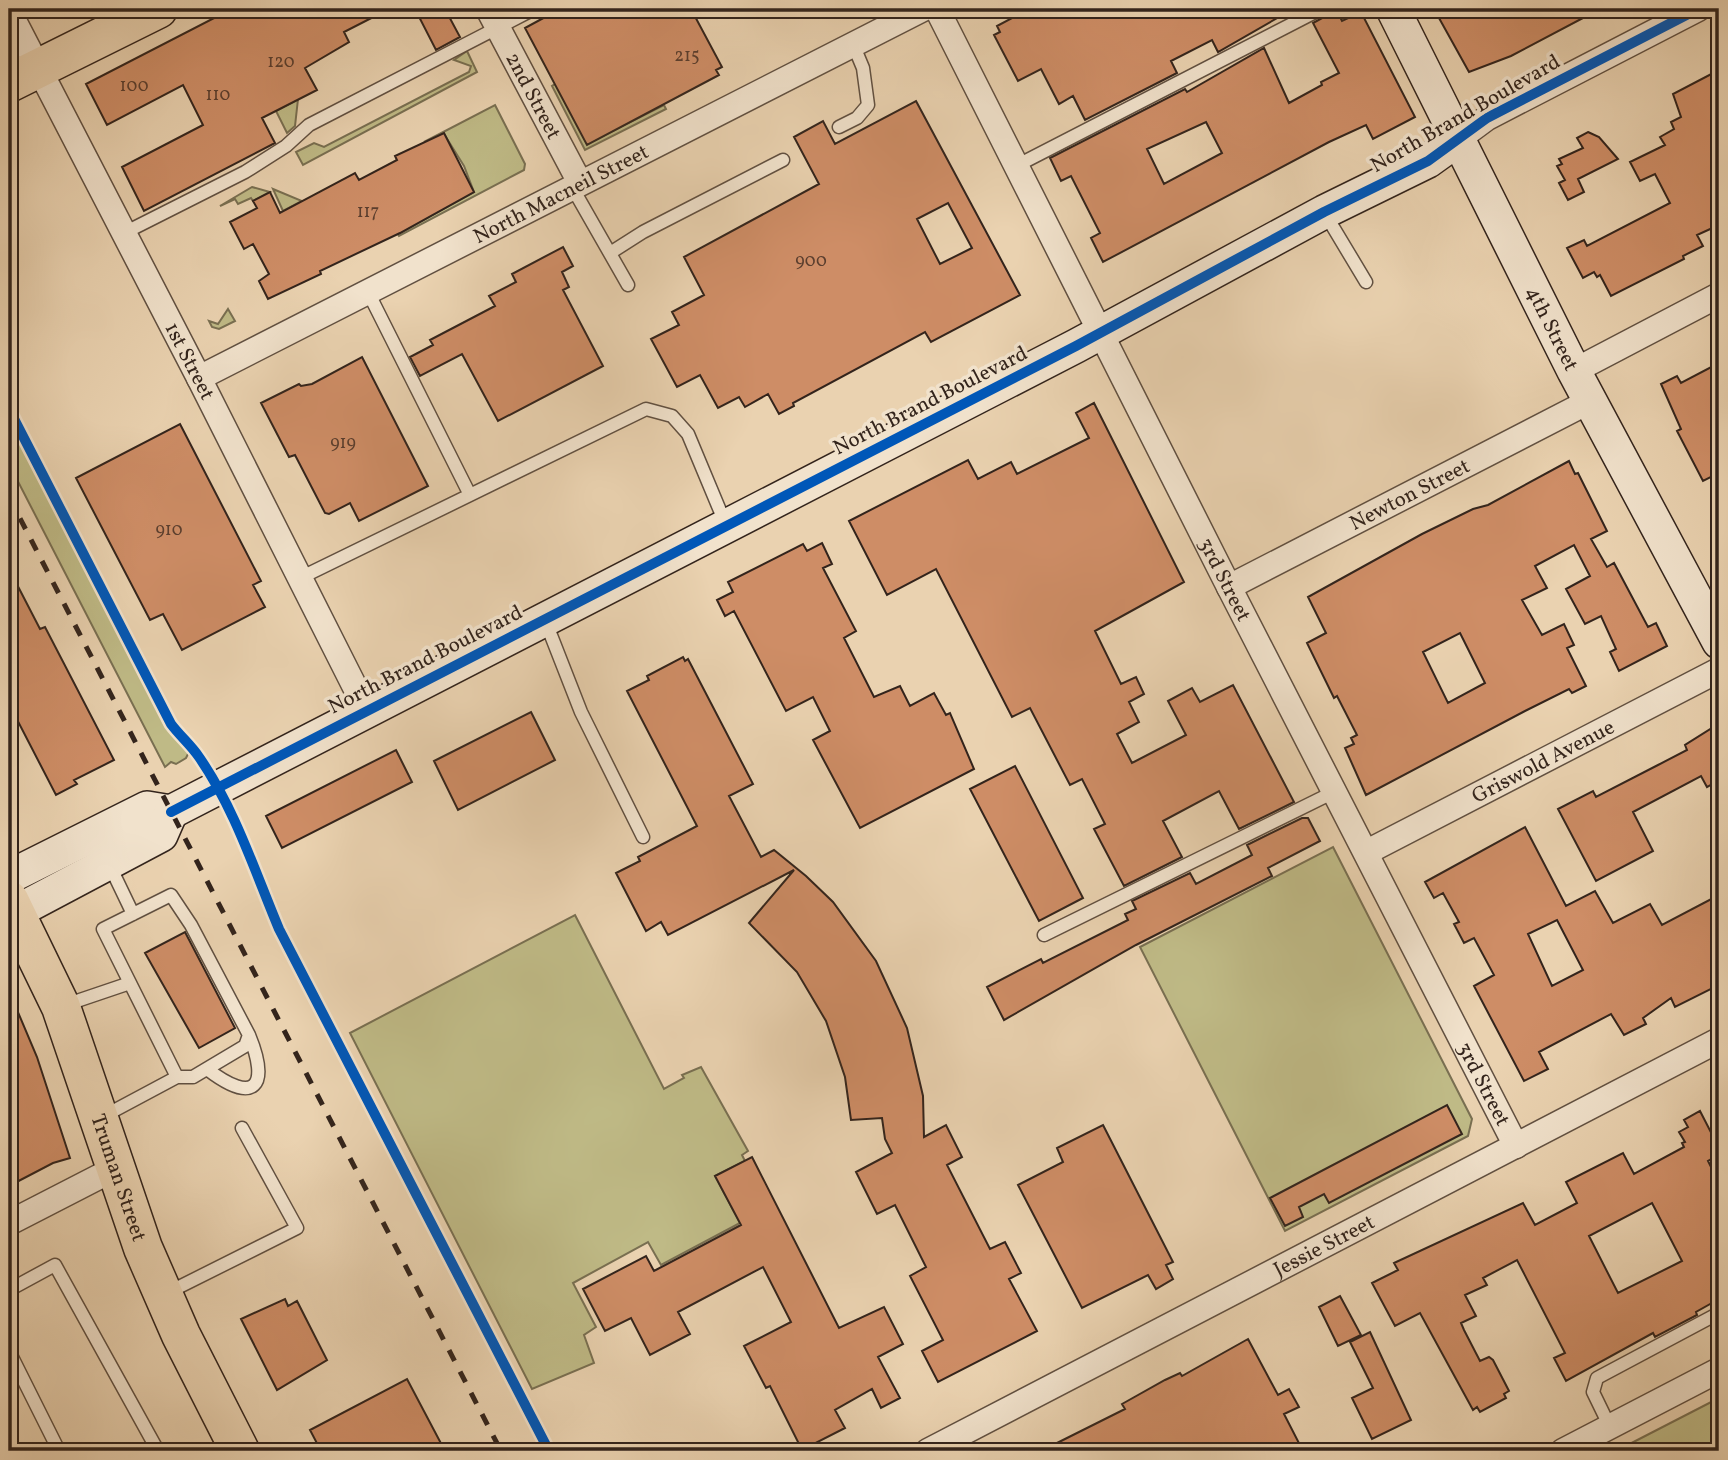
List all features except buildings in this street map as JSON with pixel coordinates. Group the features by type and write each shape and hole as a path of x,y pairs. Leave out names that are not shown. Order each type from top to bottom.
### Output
{"main road":[{"path":"23,76 158,9"},
{"name":"Truman Street","path":"10,902 61,1007 143,1248 240,1451"}],"street":[{"name":"North Macneil Street","path":"199,377 923,9"},
{"name":"3rd Street","path":"937,9 1516,1146"},
{"name":"4th Street","path":"1393,9 1460,138 1574,371 1719,642"},
{"name":"North Brand Boulevard","path":"171,812 1100,333 1324,212 1428,161 1487,118 1698,9"},
{"name":"1st Street","path":"9,11 23,76 124,233 367,711"},
{"name":"2nd Street","path":"493,18 576,185"},
{"path":"1574,371 1719,295"},
{"name":"Newton Street","path":"1229,587 1590,401"},
{"name":"Griswold Avenue","path":"1367,852 1719,670"},
{"path":"147,808 171,812 161,835 108,863 10,902 147,808"},
{"name":"Jessie Street","path":"928,1451 1719,1040"},
{"path":"9,1223 116,1168"},
{"path":"1563,1451 1719,1370"}],"lane":[{"path":"124,233 245,172 286,146 309,125 493,18 534,9"},
{"path":"1018,165 1321,9"},
{"path":"839,127 857,118 868,106 863,68 853,44"},
{"path":"610,253 643,232 783,160"},
{"path":"576,185 628,285"},
{"path":"1324,212 1366,282"},
{"path":"368,292 470,495"},
{"path":"300,578 646,409 672,416 688,434 727,526"},
{"path":"545,619 581,712 643,837"},
{"path":"1044,935 1336,791"},
{"path":"108,863 133,914"},
{"path":"177,1077 103,929 171,895 191,925 249,1035 260,1063 254,1084 238,1090 207,1069"},
{"path":"61,1007 130,983"},
{"path":"100,1117 177,1077 193,1077 241,1052 249,1035"},
{"path":"164,1294 297,1228 242,1128"},
{"path":"9,1290 55,1265 158,1451"},
{"path":"1610,1427 1593,1392 1597,1378 1719,1313"},
{"path":"9,1351 59,1451"}],"shaded area":[{"path":"467,51 477,72 303,165 296,152 314,143 324,147 469,72 471,66 454,60"},
{"path":"557,83 587,144 664,105 666,109 585,150 552,86"},
{"path":"298,99 295,126 287,133 276,111"},
{"path":"495,105 525,164 524,170 399,236 391,222 400,233 474,192 464,166 444,134 424,142"},
{"path":"252,187 270,192 253,201 251,198 238,204 235,199 220,206"},
{"path":"273,189 302,201 283,211"},
{"path":"228,309 235,321 219,329 212,327 209,321 218,324"},
{"path":"9,417 166,721 190,750 186,758 176,764 171,762 165,767 9,464"},
{"path":"1333,847 1472,1119 1468,1136 1285,1231 1140,947"},
{"path":"575,915 664,1089 684,1078 682,1075 701,1067 748,1151 742,1155 745,1161 715,1176 740,1223 661,1265 648,1242 573,1283 596,1327 584,1335 594,1363 532,1389 350,1033"},
{"path":"1719,1398 1719,1451 1616,1451"}],"railway":[{"path":"9,497 501,1451"}],"cycle path":[{"path":"171,812 1076,346 1324,212 1428,161 1487,118 1698,9"},
{"path":"9,409 171,724 193,748 223,798 244,841 279,929 549,1451"}]}
